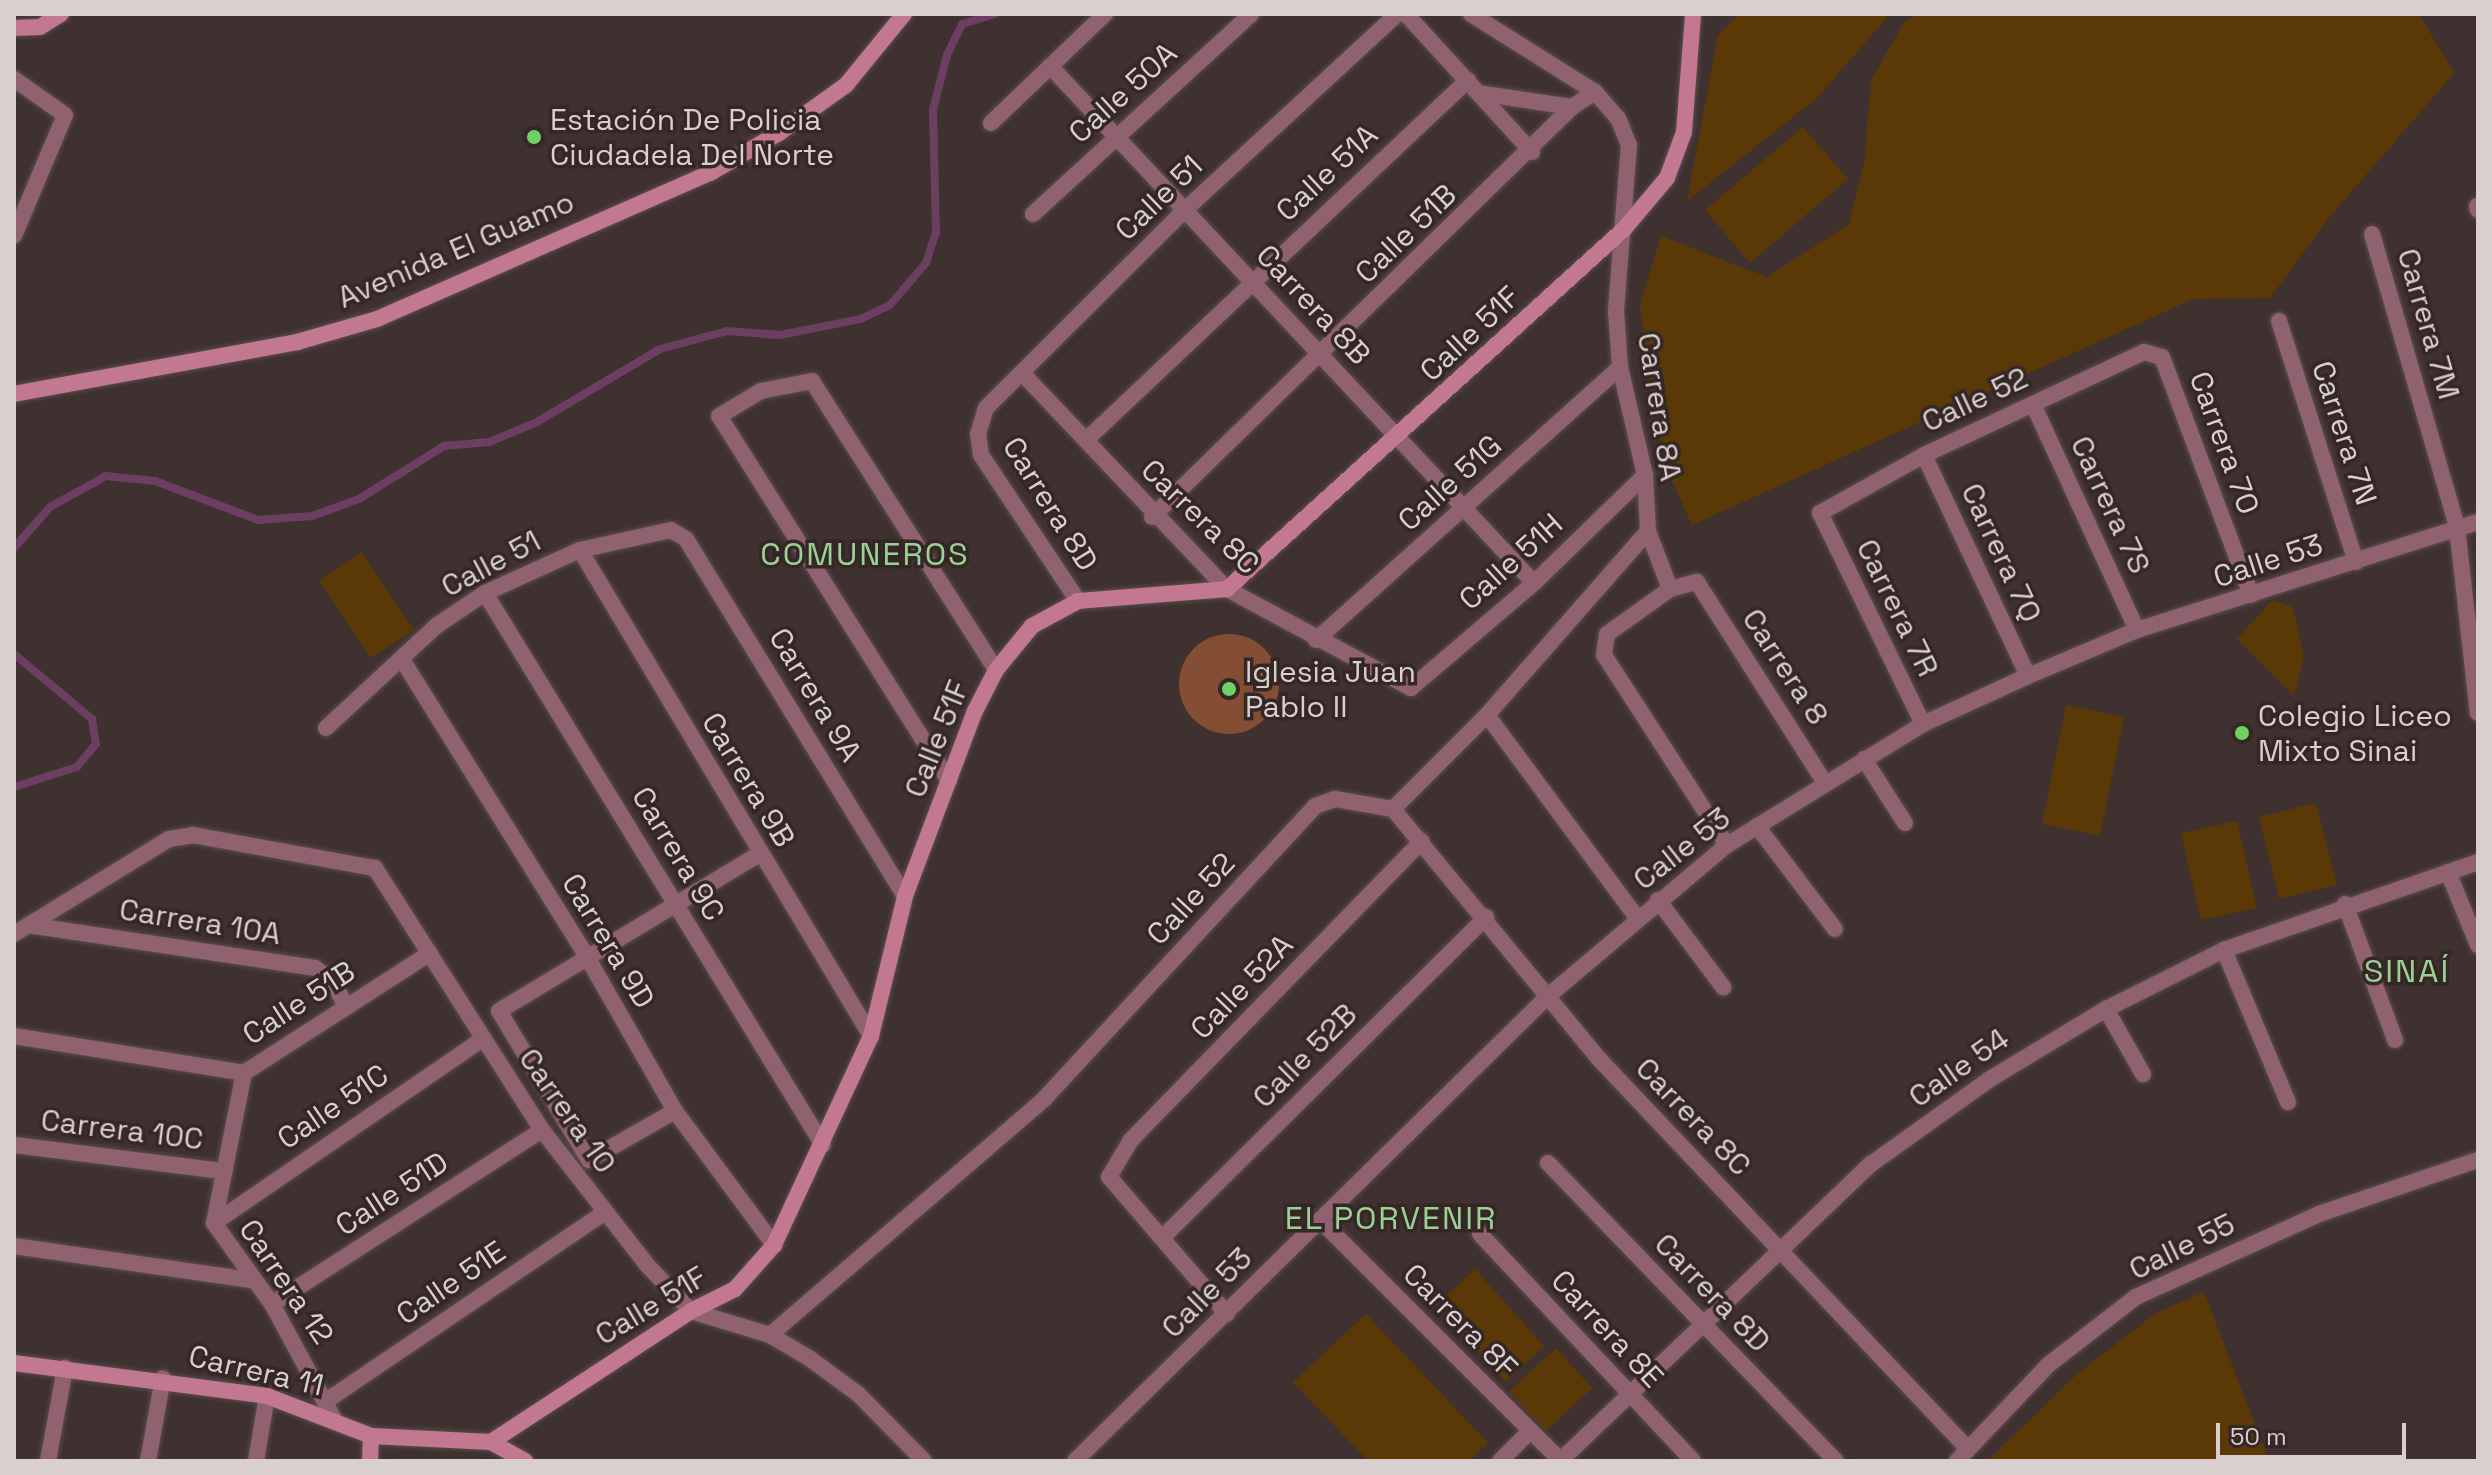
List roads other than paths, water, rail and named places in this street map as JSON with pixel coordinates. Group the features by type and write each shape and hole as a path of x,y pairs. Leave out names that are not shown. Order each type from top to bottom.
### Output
{"street":[{"path":"14,28 40,27 61,14"},
{"name":"Avenida El Guamo","path":"14,394 297,342 377,319 710,173 765,141 846,85 904,14"},
{"path":"991,123 1105,14"},
{"name":"Calle 50A","path":"1033,214 1251,14"},
{"name":"Calle 51","path":"978,434 986,408 1186,209 1397,14"},
{"path":"1406,14 1532,152"},
{"name":"Carrera 8A","path":"1471,14 1595,92 1618,118 1629,145 1616,311 1620,367 1645,475 1648,531 1670,589"},
{"path":"1624,229 1667,178 1684,132 1693,14"},
{"name":"Carrera 8B","path":"1050,66 1252,282 1322,352 1534,583"},
{"path":"14,79 65,115 14,236"},
{"name":"Calle 51A","path":"1086,440 1468,80"},
{"name":"Calle 51B","path":"1152,517 1532,152 1572,107 1595,92"},
{"path":"1479,93 1572,107"},
{"name":"Calle 51F","path":"491,1442 691,1311 735,1289 774,1245 871,1036 905,896 949,781 996,670 1032,626 1078,601 1227,589 1398,438 1624,229"},
{"name":"Carrera 7M","path":"2372,234 2457,527 2478,713"},
{"name":"Carrera 7N","path":"2279,321 2356,562"},
{"name":"Calle 52","path":"1820,516 1924,455 2144,352 2162,357"},
{"name":"Carrera 7O","path":"2162,357 2251,595"},
{"name":"Calle 51G","path":"1316,640 1620,367"},
{"name":"Carrera 8C","path":"1022,373 1086,440 1152,517 1227,589 1316,640 1411,688"},
{"path":"949,781 719,416 761,391 812,381 996,670"},
{"name":"Carrera 7S","path":"2033,404 2137,630"},
{"name":"Carrera 8D","path":"978,434 981,455 1078,601"},
{"name":"Carrera 7Q","path":"1924,455 2028,676"},
{"name":"Calle 51H","path":"1411,688 1534,583 1645,475"},
{"name":"Carrera 7R","path":"1820,516 1923,724"},
{"name":"Calle 53","path":"1075,1461 1547,997 1658,900 1727,845 1923,724 2028,676 2137,630 2478,522"},
{"name":"Calle 51","path":"326,728 403,661 436,626 485,593 580,550 671,530"},
{"name":"Carrera 9A","path":"671,530 686,539 905,896"},
{"path":"1393,809 1487,715 1648,531"},
{"name":"Carrera 9B","path":"580,550 759,854 871,1036"},
{"name":"Carrera 8","path":"1670,589 1697,582 1825,783"},
{"path":"1670,589 1602,644 1727,845"},
{"name":"Carrera 9C","path":"485,593 823,1145"},
{"name":"Carrera 9D","path":"403,661 586,955 675,1111 774,1245"},
{"path":"1487,715 1638,919"},
{"path":"1864,759 1905,823"},
{"name":"Calle 52","path":"770,1335 1044,1099 1315,806 1335,799 1393,809"},
{"name":"Carrera 8C","path":"1393,809 1486,917 1547,997 1779,1247 1963,1455"},
{"path":"1757,826 1835,929"},
{"name":"Carrera 10","path":"21,930 169,839 193,835 358,861 387,881 542,1130 604,1213 691,1311"},
{"name":"Calle 52A","path":"1165,1235 1109,1177 1131,1140 1422,841"},
{"path":"675,1111 589,1160 499,1011 586,955 759,854"},
{"name":"Calle 54","path":"1561,1461 1779,1247 1871,1164 1990,1079 2106,1009 2224,950 2345,904 2478,862"},
{"path":"2448,872 2478,945"},
{"path":"1658,900 1723,987"},
{"path":"2345,904 2395,1040"},
{"name":"Calle 52B","path":"1165,1235 1486,917"},
{"name":"Carrera 10A","path":"21,930 315,968 334,982 345,1006"},
{"path":"2224,950 2288,1102"},
{"name":"Calle 51B","path":"224,1171 244,1073 430,953"},
{"path":"2106,1009 2143,1074"},
{"path":"14,1036 244,1073"},
{"name":"Calle 51C","path":"214,1223 484,1038"},
{"name":"Calle 51D","path":"272,1304 542,1130"},
{"name":"Carrera 10C","path":"14,1145 224,1171"},
{"name":"Calle 55","path":"1963,1455 2048,1365 2136,1297 2319,1214 2478,1160"},
{"name":"Carrera 8D","path":"1548,1163 1836,1461"},
{"name":"Carrera 12","path":"224,1171 214,1223 250,1280 272,1304 329,1399 334,1419"},
{"name":"Calle 51E","path":"329,1399 604,1213"},
{"name":"Carrera 8F","path":"1320,1220 1561,1461"},
{"name":"Carrera 8E","path":"1480,1234 1693,1461"},
{"path":"1165,1235 1227,1314"},
{"path":"14,1246 250,1280"},
{"path":"691,1311 770,1335 858,1394 905,1453 924,1461"},
{"name":"Carrera 11","path":"14,1363 163,1378 267,1396 334,1419 371,1436 491,1442 525,1461"},
{"path":"48,1461 65,1368"},
{"path":"148,1461 163,1378"},
{"path":"256,1461 267,1396"},
{"path":"1500,1461 1530,1431"},
{"path":"370,1461 371,1436"}],"waterway":[{"path":"14,548 50,507 106,476 155,481 258,520 312,516 359,499 444,446 489,442 537,422 660,349 727,331 780,335 861,319 890,305 926,263 936,233 933,110 947,55 962,24 994,14"},
{"path":"14,654 92,719 96,744 77,767 14,787"}],"place":[{"name":"Estación De Policia Ciudadela Del Norte","path":"534,137"},
{"name":"Iglesia Juan Pablo II","path":"1229,689"},
{"name":"Colegio Liceo Mixto Sinai","path":"2242,733"}],"district":[{"name":"COMUNEROS","path":"865,554"},
{"name":"SINAÍ","path":"2407,971"},
{"name":"EL PORVENIR","path":"1391,1218"}]}
